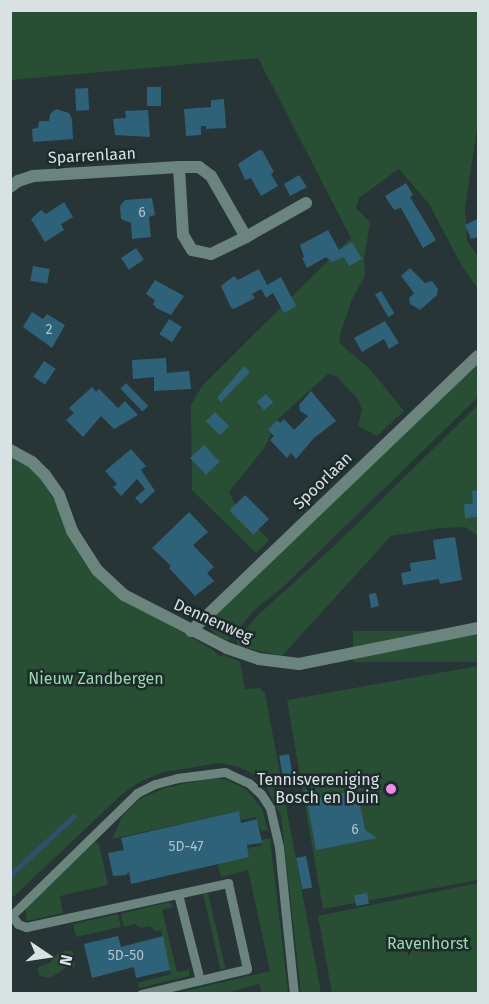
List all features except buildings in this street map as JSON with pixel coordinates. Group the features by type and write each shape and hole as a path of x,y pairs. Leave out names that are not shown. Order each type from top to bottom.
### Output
{"street":[{"path":"179,167 183,235 192,250 211,254 306,203"},
{"name":"Sparrenlaan","path":"10,187 18,181 33,176 199,167 208,172 246,237"},
{"name":"Spoorlaan","path":"191,631 478,356"},
{"name":"Dennenweg","path":"10,450 32,462 45,475 59,495 72,531 97,570 124,595 227,648 259,659 299,664 478,628"}],"lane":[{"path":"141,993 156,992 247,969 228,883 26,927 18,924 11,916 137,793 155,784 177,778 225,772 249,783 261,794 270,808 279,847 294,993"},
{"path":"178,894 200,980"}],"green space":[{"path":"11,11 478,11 478,123 465,207 467,241 478,256 478,289 463,268 429,204 399,169 359,198 356,208 370,222 364,259 365,276 352,299 339,343 370,369 404,411 377,436 358,426 362,410 358,399 336,376 328,374 277,420 265,447 229,492 236,506 269,540 256,553 192,490 191,405 202,386 351,238 258,58 11,80"},
{"path":"478,363 478,397 283,587 254,610 231,638 227,641 216,635 210,628 209,620"},
{"path":"478,405 478,536 465,527 440,528 391,536 282,656 238,646 237,640 257,616 332,548"},
{"name":"Nieuw Zandbergen","path":"11,455 32,465 61,511 79,551 152,615 213,650 220,657 224,655 240,662 245,689 260,688 265,693 321,993 301,993 281,816 266,786 255,775 239,767 219,763 164,772 139,782 121,795 11,899"},
{"path":"353,631 478,631 478,662 353,662"},
{"name":"Tennisvereniging Bosch en Duin","path":"478,666 478,880 323,909 287,700"},
{"path":"212,778 227,780 247,790 262,809 268,830 261,831 256,817 241,820 239,811 112,839 123,815 140,799 164,788"},
{"path":"270,838 288,993 262,993 259,984 227,993 173,994 270,971 248,870 221,877 218,864 249,857 248,848 261,846 262,840"},
{"path":"95,842 99,845 108,885 60,896 63,913 27,921 25,907"},
{"name":"Ravenhorst","path":"478,883 478,993 332,993 318,916"},
{"path":"208,893 225,968 220,969 203,894"},
{"path":"169,902 174,907 162,910 177,972 189,970 189,976 139,988 138,983 171,974 161,930 155,931 150,926 141,928 135,924 124,927 121,914"},
{"path":"118,914 121,927 76,937 73,924"},
{"path":"70,950 73,952 75,967 67,967 50,978 40,976 37,969 40,966 48,964 60,952"}],"waterway":[{"path":"10,875 74,816"}],"place":[{"name":"Tennisvereniging Bosch en Duin","path":"391,789"}]}
